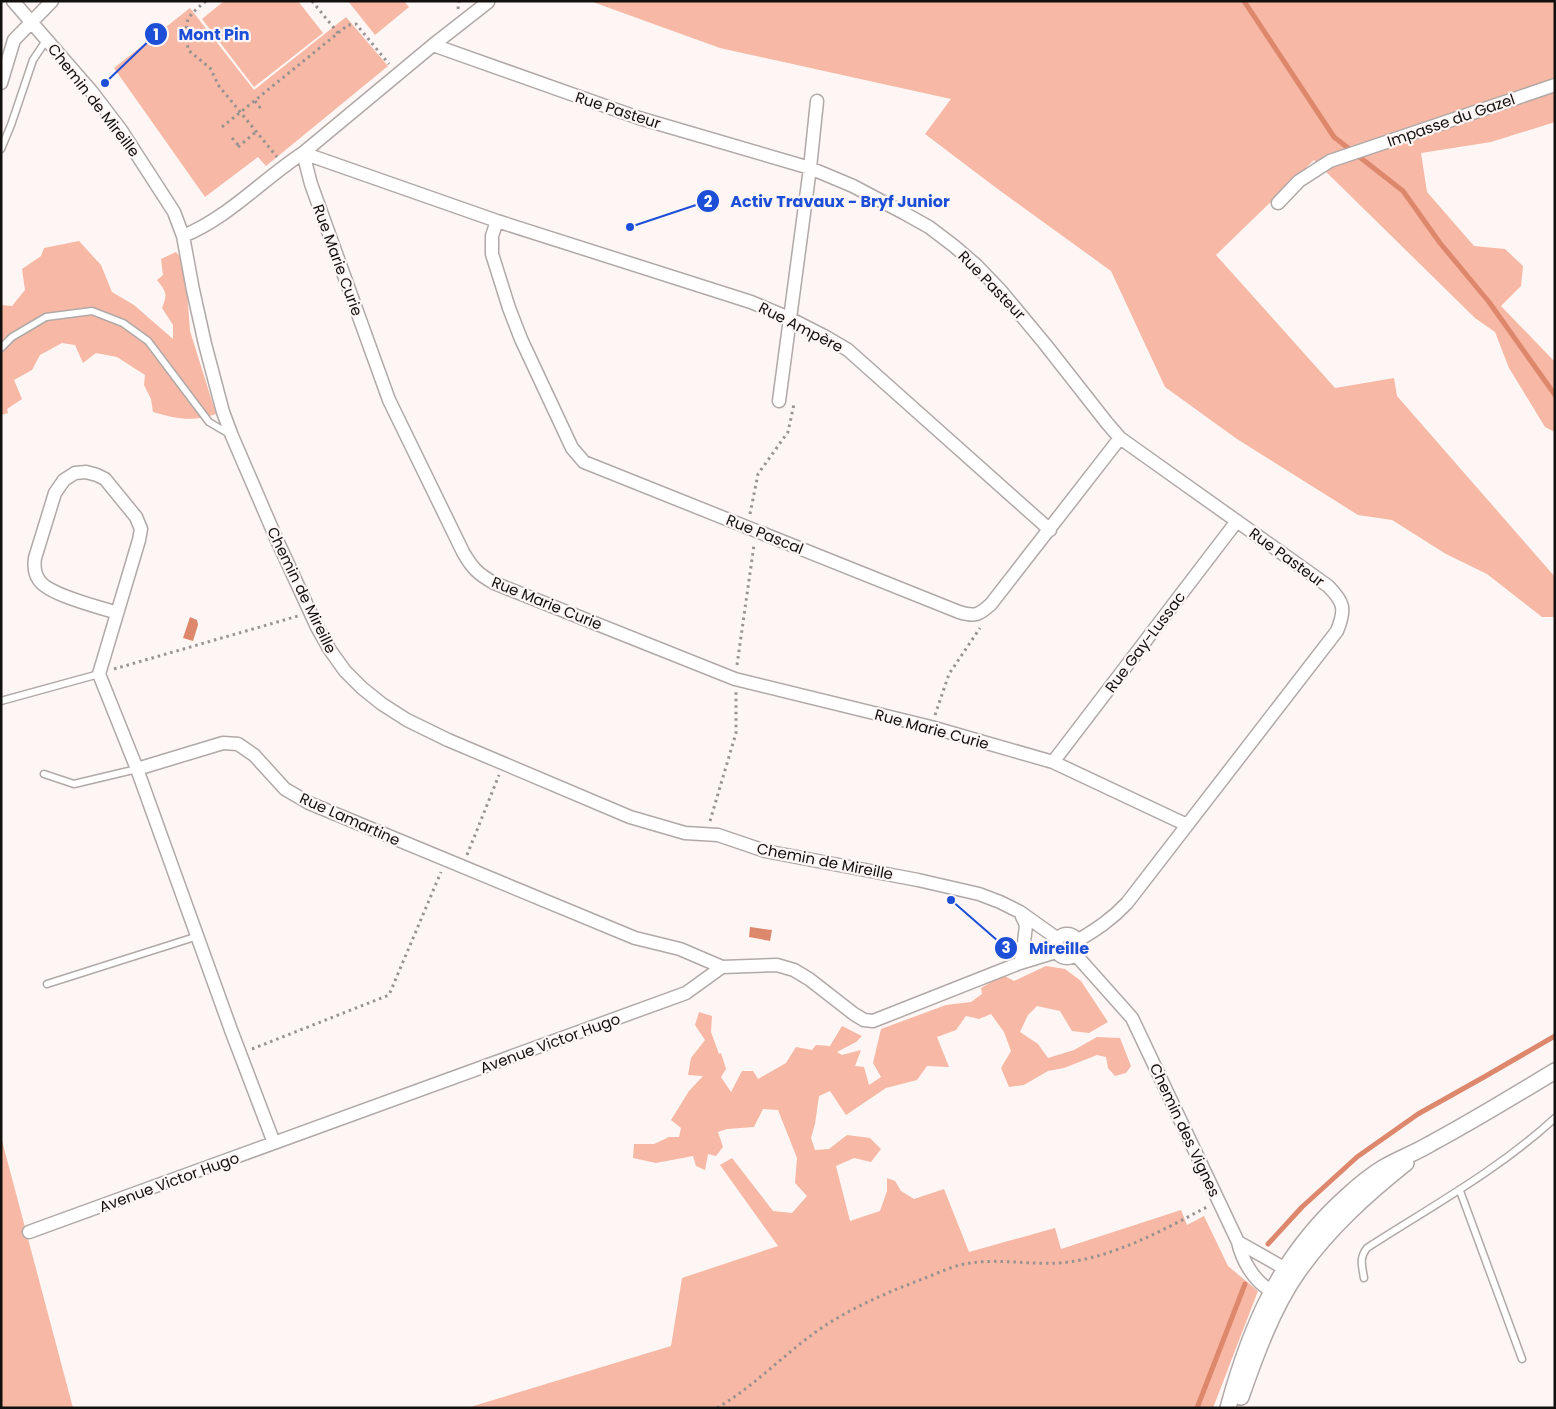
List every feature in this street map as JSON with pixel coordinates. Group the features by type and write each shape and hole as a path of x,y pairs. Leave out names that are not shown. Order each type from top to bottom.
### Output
{"street":[{"name":"Chemin de Mireille","path":"13,1 92,92 128,140 174,212 183,236 192,290 205,344 223,412 232,436 310,612 330,650 362,688 382,704 408,720 448,740 630,817 685,833 718,835 765,851 889,874 962,890 990,898 1020,912 1058,939"},
{"path":"1,83 14,40 52,1"},
{"path":"183,236 211,223 284,165 303,153 397,74 488,2"},
{"name":"Rue Pasteur","path":"433,45 640,118 810,168 853,186 929,227 976,265 1001,290 1120,438 1328,586 1338,596 1343,605 1343,617 1337,631 1187,825"},
{"name":"Impasse du Gazel","path":"1278,203 1300,181 1330,161 1555,85"},
{"path":"779,401 817,102"},
{"path":"303,153 497,222"},
{"name":"Rue Marie Curie","path":"303,153 310,184 389,400 463,552 470,565 479,574 494,582 735,679 931,727 1053,762 1187,825"},
{"name":"Rue Ampère","path":"497,222 752,302 826,337 848,350 1050,530"},
{"name":"Rue Pascal","path":"497,222 492,236 492,254 509,308 521,339 572,448 584,462 959,612 971,616 981,613"},
{"path":"981,613 991,604 1050,530 1120,438"},
{"path":"117,613 50,590 39,581 34,568 35,558 55,493 64,480 75,473 97,474 105,479 136,517 140,529 139,540 99,674 137,769 274,1144"},
{"name":"Rue Gay-Lussac","path":"1053,762 1237,521"},
{"name":"Rue Lamartine","path":"137,769 223,743 238,744 254,755 285,789 309,803 635,938 680,949 722,967"},
{"path":"1077,941 1113,918 1127,903 1187,825"},
{"path":"1020,912 1026,925 1020,963"},
{"path":"1068,935 1077,941 1078,948 1072,957 1065,958 1056,952 1055,945 1058,939 1068,935"},
{"path":"722,967 777,965 794,970 854,1014 864,1020 873,1021 1020,963 1056,952"},
{"name":"Chemin des Vignes","path":"1075,954 1132,1018 1238,1242 1241,1256 1257,1278 1272,1291"},
{"name":"Avenue Victor Hugo","path":"29,1232 686,993 722,967"},
{"path":"1228,1408 1251,1336 1272,1291 1284,1268 1317,1226 1358,1186 1383,1168 1429,1145 1555,1071"},
{"path":"1236,1408 1260,1346 1288,1287 1316,1248 1356,1204 1429,1145"},
{"path":"1238,1242 1284,1268 1288,1287"},
{"path":"1272,1291 1288,1287"}],"lane":[{"path":"1,149 33,60 47,39"},
{"path":"1,348 12,337 46,317 92,311 123,323 148,341 209,422 232,436"},
{"path":"1,701 99,674"},
{"path":"44,774 74,784 137,769"},
{"path":"47,984 198,936"},
{"path":"1364,1278 1361,1265 1362,1255 1367,1248 1460,1191 1521,1147 1555,1118"},
{"path":"1460,1191 1522,1359"}],"path":[{"path":"206,1 193,12 186,24 188,50 210,68 219,86 284,165"},
{"path":"312,1 338,33"},
{"path":"222,127 348,25 356,24 397,74"},
{"path":"254,101 261,109"},
{"path":"232,138 239,147 257,132"},
{"path":"748,527 758,474 788,432 794,402 779,401"},
{"path":"99,674 310,612"},
{"path":"931,727 948,674 980,628 981,613"},
{"path":"462,867 494,788"},
{"path":"240,1053 389,995 446,860"},
{"path":"717,1408 752,1385 789,1353 835,1319 906,1285 960,1265 986,1262 1060,1263 1100,1255 1132,1243 1218,1201"}],"shaded area":[{"path":"224,1 298,1 323,33 254,87 202,19"},
{"path":"348,1 404,1 409,7 375,35"},
{"path":"590,1 1555,1 1555,122 1491,142 1421,153 1427,192 1474,246 1505,249 1523,266 1521,286 1501,306 1555,362 1555,432 1545,427 1509,368 1495,332 1475,318 1314,160 1216,255 1335,388 1394,378 1397,396 1555,577 1555,617 1542,617 1487,574 1446,554 1392,520 1358,515 1237,439 1165,387 1111,271 925,134 951,99 720,48"},
{"path":"190,8 254,90 346,17 388,66 266,166 258,157 205,197 114,68"},
{"path":"79,241 101,265 112,292 134,305 173,339 173,325 162,308 165,293 157,280 163,275 161,259 176,252 189,268 187,291 190,331 216,414 185,419 153,412 151,399 144,385 145,375 117,357 96,353 83,363 75,345 62,343 40,355 32,370 14,380 22,399 7,409 8,413 1,415 1,305 12,306 25,290 22,269 41,256 44,248"},
{"path":"190,617 197,620 198,625 193,641 183,638"},
{"path":"750,927 772,930 770,941 749,937"},
{"path":"1046,966 1065,969 1081,981 1108,1022 1089,1033 1072,1031 1060,1011 1037,1006 1028,1015 1020,1032 1038,1044 1048,1058 1074,1050 1097,1037 1120,1038 1131,1066 1126,1073 1115,1076 1108,1068 1106,1057 1097,1055 1064,1068 1048,1071 1024,1085 1009,1087 1001,1068 1011,1051 1004,1032 991,1014 979,1019 966,1016 956,1030 937,1037 949,1067 927,1066 917,1080 886,1088 846,1115 830,1091 819,1096 811,1138 815,1150 829,1149 847,1135 870,1138 881,1149 871,1162 854,1158 836,1166 850,1221 880,1211 887,1191 887,1178 895,1181 901,1191 914,1199 944,1189 969,1252 1055,1228 1061,1249 1181,1210 1187,1225 1204,1216 1228,1266 1258,1291 1213,1408 467,1408 671,1346 682,1278 778,1246 720,1165 732,1158 773,1211 792,1213 807,1196 795,1183 797,1158 778,1110 763,1109 754,1127 727,1129 718,1132 723,1147 716,1156 708,1154 705,1170 696,1166 693,1156 656,1163 633,1158 634,1144 654,1144 669,1137 679,1137 681,1128 671,1120 689,1091 703,1076 688,1075 691,1058 705,1040 695,1025 699,1012 712,1016 711,1032 726,1069 721,1077 731,1092 742,1071 753,1071 758,1079 786,1063 796,1047 812,1050 816,1045 830,1046 842,1026 862,1036 856,1042 837,1052 842,1055 861,1050 855,1066 864,1067 869,1085 881,1077 873,1063 881,1029 946,1005 971,1002 982,994 981,988 1003,975 1014,981"},
{"path":"1,1137 73,1408 1,1408"}],"waterway":[{"path":"1244,1 1334,137 1403,191 1440,243 1489,302 1555,395"},
{"path":"1268,1244 1302,1207 1357,1157 1418,1114 1555,1036"},
{"path":"1197,1408 1245,1284"}],"place":[{"name":"Mont Pin","path":"105,83"},
{"name":"Activ Travaux - Bryf Junior","path":"630,227"},
{"name":"Mireille","path":"951,900"}]}
